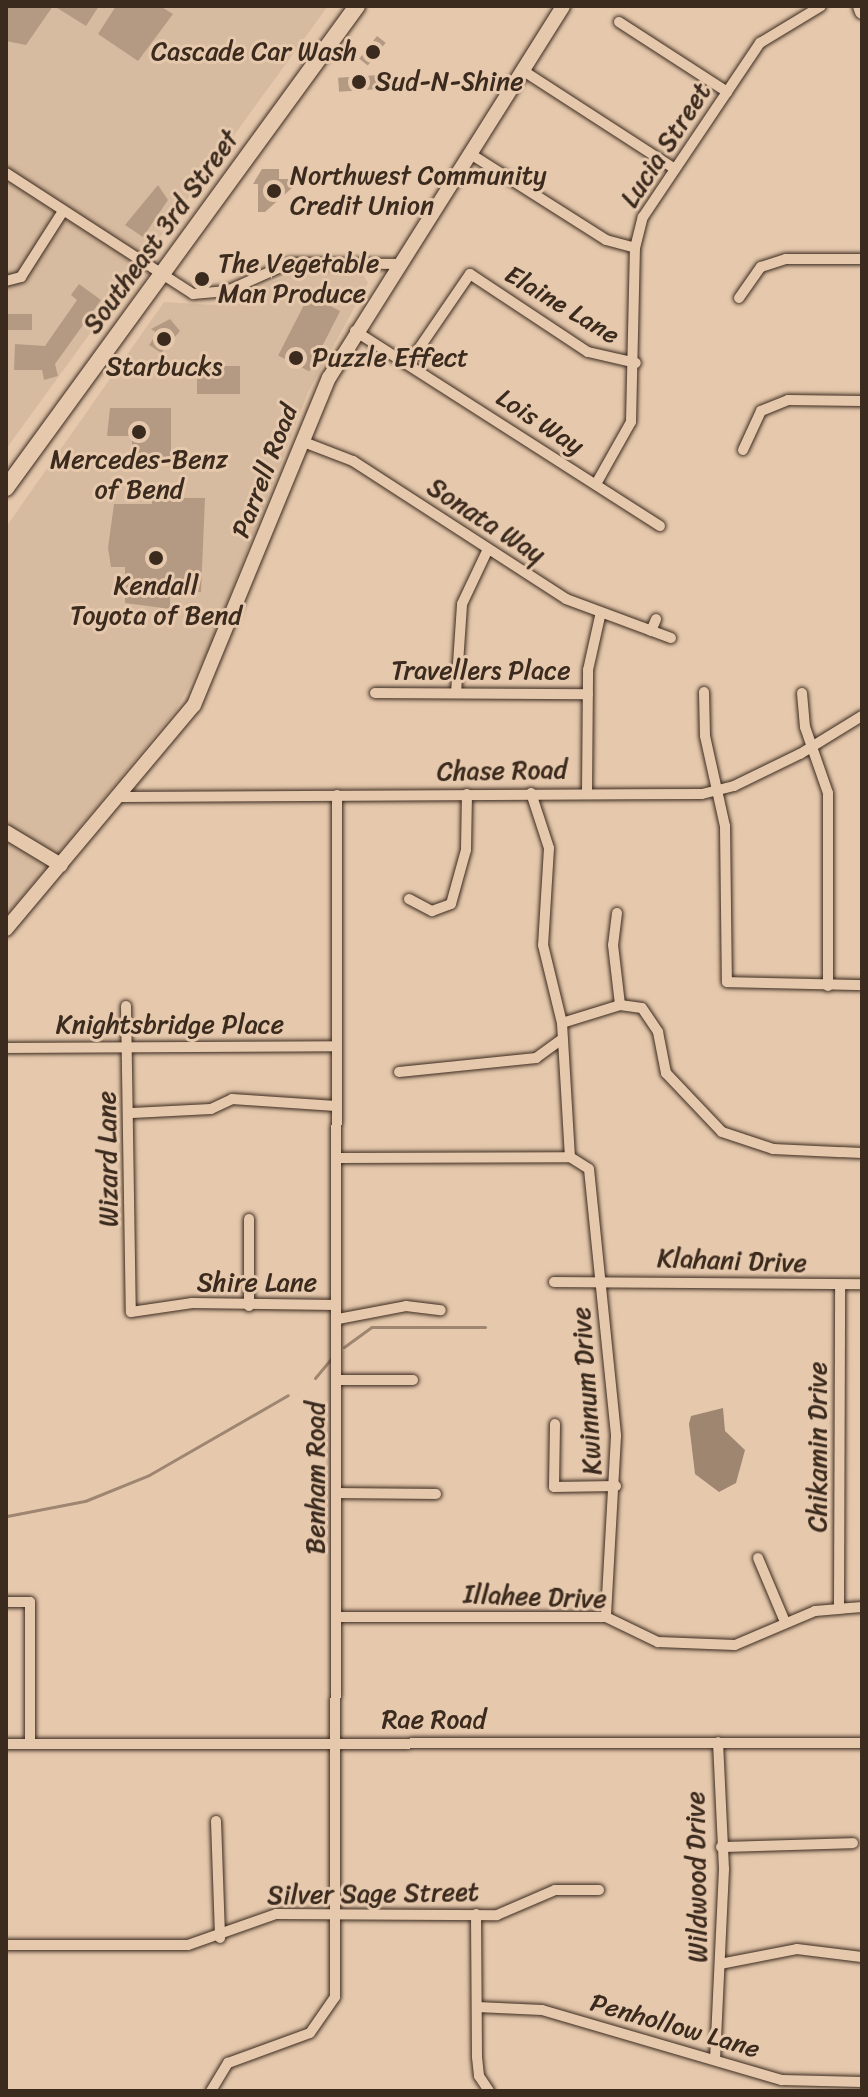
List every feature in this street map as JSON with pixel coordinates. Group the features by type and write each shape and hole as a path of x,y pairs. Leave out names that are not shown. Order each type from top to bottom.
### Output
{"main road":[{"name":"Southeast 3rd Street","path":"6,488 357,6"}],"street":[{"name":"Parrell Road","path":"6,929 181,726 214,668 301,441 355,331 563,6"},
{"name":"Lucia Street","path":"596,484 631,422 636,363 635,248 643,217 760,43 821,6"},
{"path":"860,6 862,12"},
{"path":"619,22 727,92"},
{"path":"522,70 675,169"},
{"path":"469,153 606,240 635,248"},
{"path":"6,173 159,276 209,296 290,263 398,264"},
{"path":"6,281 21,277 63,211"},
{"path":"739,298 761,267 773,263 862,259"},
{"name":"Elaine Lane","path":"409,363 470,274 588,352 636,363"},
{"name":"Lois Way","path":"355,331 660,526"},
{"path":"743,450 761,411 788,400 862,401"},
{"name":"Sonata Way","path":"301,441 353,461 566,599 671,638"},
{"path":"456,693 462,604 488,549"},
{"path":"587,792 588,694 601,612"},
{"path":"651,631 656,619"},
{"path":"704,692 716,791 725,826 727,982 862,985"},
{"name":"Travellers Place","path":"375,693 588,694"},
{"path":"802,693 802,718 828,793 828,986"},
{"name":"Chase Road","path":"122,797 716,791 813,747 862,716"},
{"path":"336,1158 570,1157 562,1023 543,945 549,848 531,793"},
{"path":"409,899 432,911 451,904 466,850 467,794"},
{"name":"Benham Road","path":"211,2091 228,2063 289,2043 324,2019 335,1997 338,1743 337,795"},
{"path":"6,832 61,865"},
{"path":"617,913 613,945 620,1005"},
{"path":"562,1023 620,1005 642,1008 650,1017 666,1073 722,1132 773,1149 862,1153"},
{"name":"Wizard Lane","path":"126,1006 132,1113 131,1312"},
{"path":"399,1072 536,1058 561,1040"},
{"name":"Knightsbridge Place","path":"6,1048 335,1046"},
{"path":"132,1113 211,1109 232,1099 336,1106"},
{"name":"Kwinnum Drive","path":"570,1157 585,1163 601,1283 616,1486 606,1617"},
{"path":"249,1219 249,1306"},
{"name":"Klahani Drive","path":"554,1282 862,1284"},
{"name":"Chikamin Drive","path":"839,1608 840,1286"},
{"name":"Shire Lane","path":"131,1312 192,1303 336,1305"},
{"path":"338,1319 406,1306 441,1310"},
{"path":"338,1380 413,1380"},
{"path":"555,1424 554,1487 616,1486"},
{"path":"338,1493 436,1494"},
{"path":"758,1558 785,1622"},
{"path":"6,1602 30,1602 30,1744"},
{"name":"Illahee Drive","path":"338,1617 606,1617 658,1642 735,1645 785,1622 839,1608 862,1607"},
{"name":"Wildwood Drive","path":"715,2060 720,1964 718,1742"},
{"name":"Rae Road","path":"6,1744 862,1743"},
{"path":"216,1821 220,1938"},
{"path":"721,1847 853,1843"},
{"name":"Silver Sage Street","path":"6,1945 188,1945 220,1938 256,1917 476,1914 515,1910 555,1890 599,1890"},
{"path":"476,1914 479,2076 489,2091"},
{"path":"720,1964 797,1949 862,1957"},
{"name":"Penhollow Lane","path":"477,2007 542,2010 782,2080 862,2082"}],"shaded area":[{"path":"6,6 328,6 6,449"},
{"path":"302,270 360,270 368,283 308,392 210,647 176,710 6,917 6,527 164,302 214,305"},
{"path":"723,1408 725,1431 745,1450 736,1483 719,1492 695,1474 689,1424 691,1416"}],"building":[{"path":"6,6 53,6 26,45 6,41"},
{"path":"54,6 99,6 86,26"},
{"path":"116,6 160,6 173,14 138,61 98,34"},
{"name":"Cascade Car Wash","path":"377,36 386,43 368,66 359,59"},
{"name":"Sud-N-Shine","path":"379,75 380,89 339,92 338,78"},
{"name":"Northwest Community Credit Union","path":"262,169 279,169 279,179 292,179 292,188 265,212 258,212 258,184 253,184"},
{"path":"158,185 168,200 143,237 125,225"},
{"path":"79,284 101,300 55,364 58,376 44,380 42,370 14,370 15,344 45,346 77,300 71,295"},
{"path":"309,295 340,311 309,371 278,356"},
{"path":"6,314 32,314 32,330 6,330"},
{"name":"Starbucks","path":"170,319 180,331 161,353 149,345 157,333 151,329"},
{"path":"197,366 240,366 240,394 197,394"},
{"name":"Mercedes-Benz of Bend","path":"110,408 171,408 171,458 132,458 132,436 107,436"},
{"name":"Kendall Toyota of Bend","path":"152,498 205,498 201,592 170,592 170,609 125,603 125,567 111,567 108,548 114,504 152,504"}],"waterway":[{"path":"344,1347 372,1327 485,1327"},
{"path":"315,1378 332,1358"},
{"path":"7,1516 85,1501 149,1475 288,1395"}],"place":[{"name":"Cascade Car Wash","path":"373,52"},
{"name":"Sud-N-Shine","path":"359,82"},
{"name":"Northwest Community Credit Union","path":"274,191"},
{"name":"The Vegetable Man Produce","path":"202,279"},
{"name":"Starbucks","path":"164,339"},
{"name":"Puzzle Effect","path":"296,358"},
{"name":"Mercedes-Benz of Bend","path":"139,432"},
{"name":"Kendall Toyota of Bend","path":"156,558"}]}
